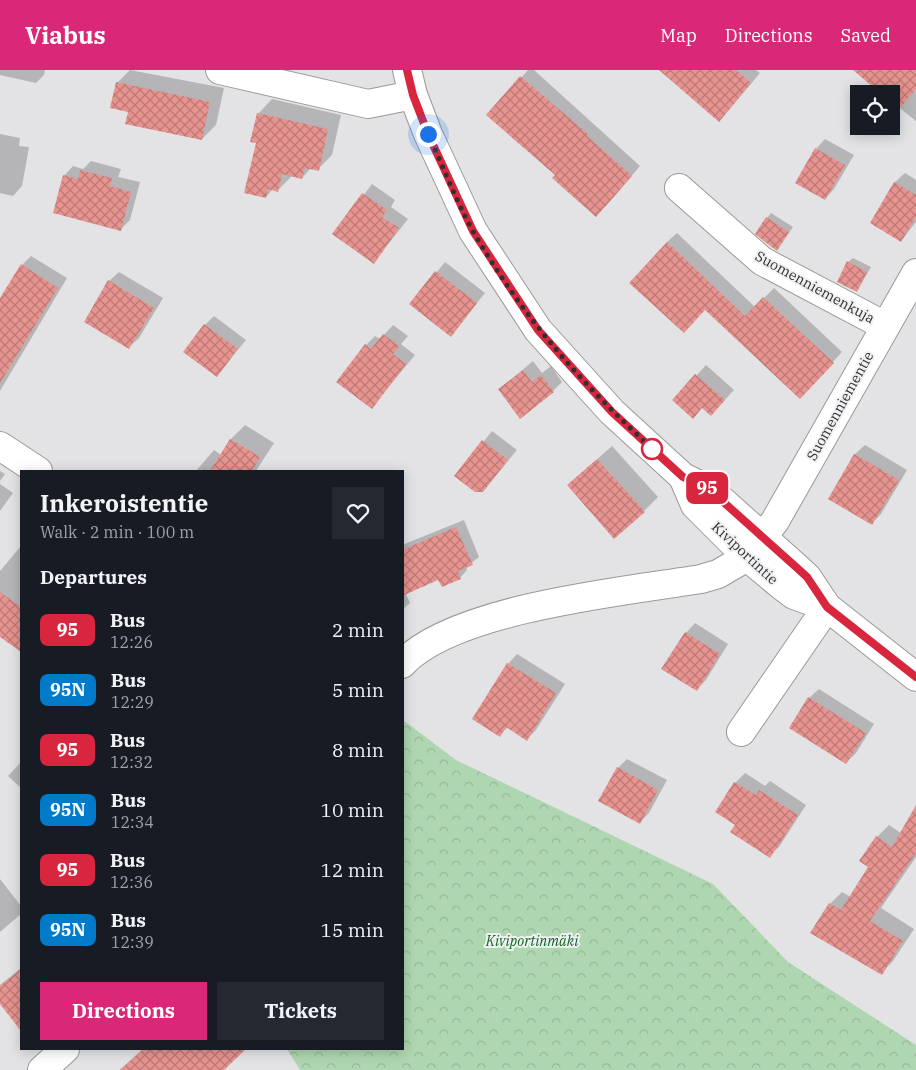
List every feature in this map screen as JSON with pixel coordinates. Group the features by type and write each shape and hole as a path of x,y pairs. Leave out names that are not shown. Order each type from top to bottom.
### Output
{"street":[{"path":"220,70 368,104 410,83"},
{"name":"Kiviportintie","path":"410,83 428,134 473,231 538,330 612,412 683,477 695,505 754,547 794,595 827,607 916,676"},
{"name":"Suomenniemenkuja","path":"679,188 762,261 885,326"},
{"name":"Suomenniementie","path":"754,547 775,521 799,481 916,273"},
{"path":"0,446 36,470"},
{"path":"404,663 440,637 526,608 701,579 718,574 754,547"},
{"path":"741,732 827,607"},
{"path":"42,1070 64,1050"}],"green space":[{"name":"Kiviportinmäki","path":"404,721 456,760 713,884 788,962 916,1045 916,1070 300,1070 288,1050 404,1050"}],"building":[{"path":"659,70 736,70 751,83 719,122"},
{"path":"853,70 916,70 916,89 900,108 900,85 870,85"},
{"path":"520,76 588,134 587,136 632,176 596,217 552,178 555,175 486,115"},
{"path":"116,82 210,102 202,140 125,124 128,112 110,108"},
{"path":"257,113 328,129 319,171 305,168 302,179 282,174 278,192 268,189 266,198 244,193 256,143 250,142"},
{"path":"815,148 845,165 825,200 795,183"},
{"path":"80,170 112,178 110,186 131,192 121,231 53,213 63,175 78,179"},
{"path":"894,182 916,195 916,217 901,242 870,223"},
{"path":"362,193 387,210 382,217 399,228 374,264 332,234"},
{"path":"766,217 789,232 777,251 755,234"},
{"path":"667,242 745,316 763,297 834,363 800,399 705,310 684,333 629,283"},
{"path":"847,261 867,272 857,292 837,282"},
{"path":"21,264 58,288 0,383 0,298"},
{"path":"435,271 477,303 451,337 409,304"},
{"path":"108,280 154,308 129,349 84,322"},
{"path":"204,324 238,349 217,377 183,352"},
{"path":"383,334 399,346 393,354 406,364 372,409 336,382 365,344 371,349"},
{"path":"523,370 532,382 541,375 554,392 520,419 498,389"},
{"path":"695,374 725,400 711,416 702,408 693,419 672,400"},
{"path":"230,439 260,457 253,470 211,470"},
{"path":"482,440 508,460 483,492 475,492 454,476"},
{"path":"854,454 899,480 872,525 828,499"},
{"path":"597,459 645,512 614,539 567,485"},
{"path":"456,527 473,565 458,571 461,579 442,587 438,580 404,595 404,549"},
{"path":"0,592 20,606 20,651 0,637"},
{"path":"685,632 720,654 697,691 661,669"},
{"path":"507,663 556,693 527,741 506,727 500,737 472,719"},
{"path":"808,697 866,733 846,764 789,728"},
{"path":"617,767 658,790 640,824 598,801"},
{"path":"734,782 756,795 759,790 798,815 770,858 730,832 735,825 715,812"},
{"path":"916,805 916,853 870,921 903,941 882,975 810,933 829,903 841,910 868,867 859,861 876,836 892,847"},
{"path":"20,970 20,1030 0,1004 0,986"},
{"path":"142,1050 245,1050 224,1070 120,1070"}],"bus line":[{"name":"95","path":"407,70 413,95 428,134 473,231 538,330 612,412 683,477 710,490 796,567 807,577 827,607 916,677"}],"route":[{"path":"428,134 473,231 538,330 612,412 655,451 652,449"}]}
